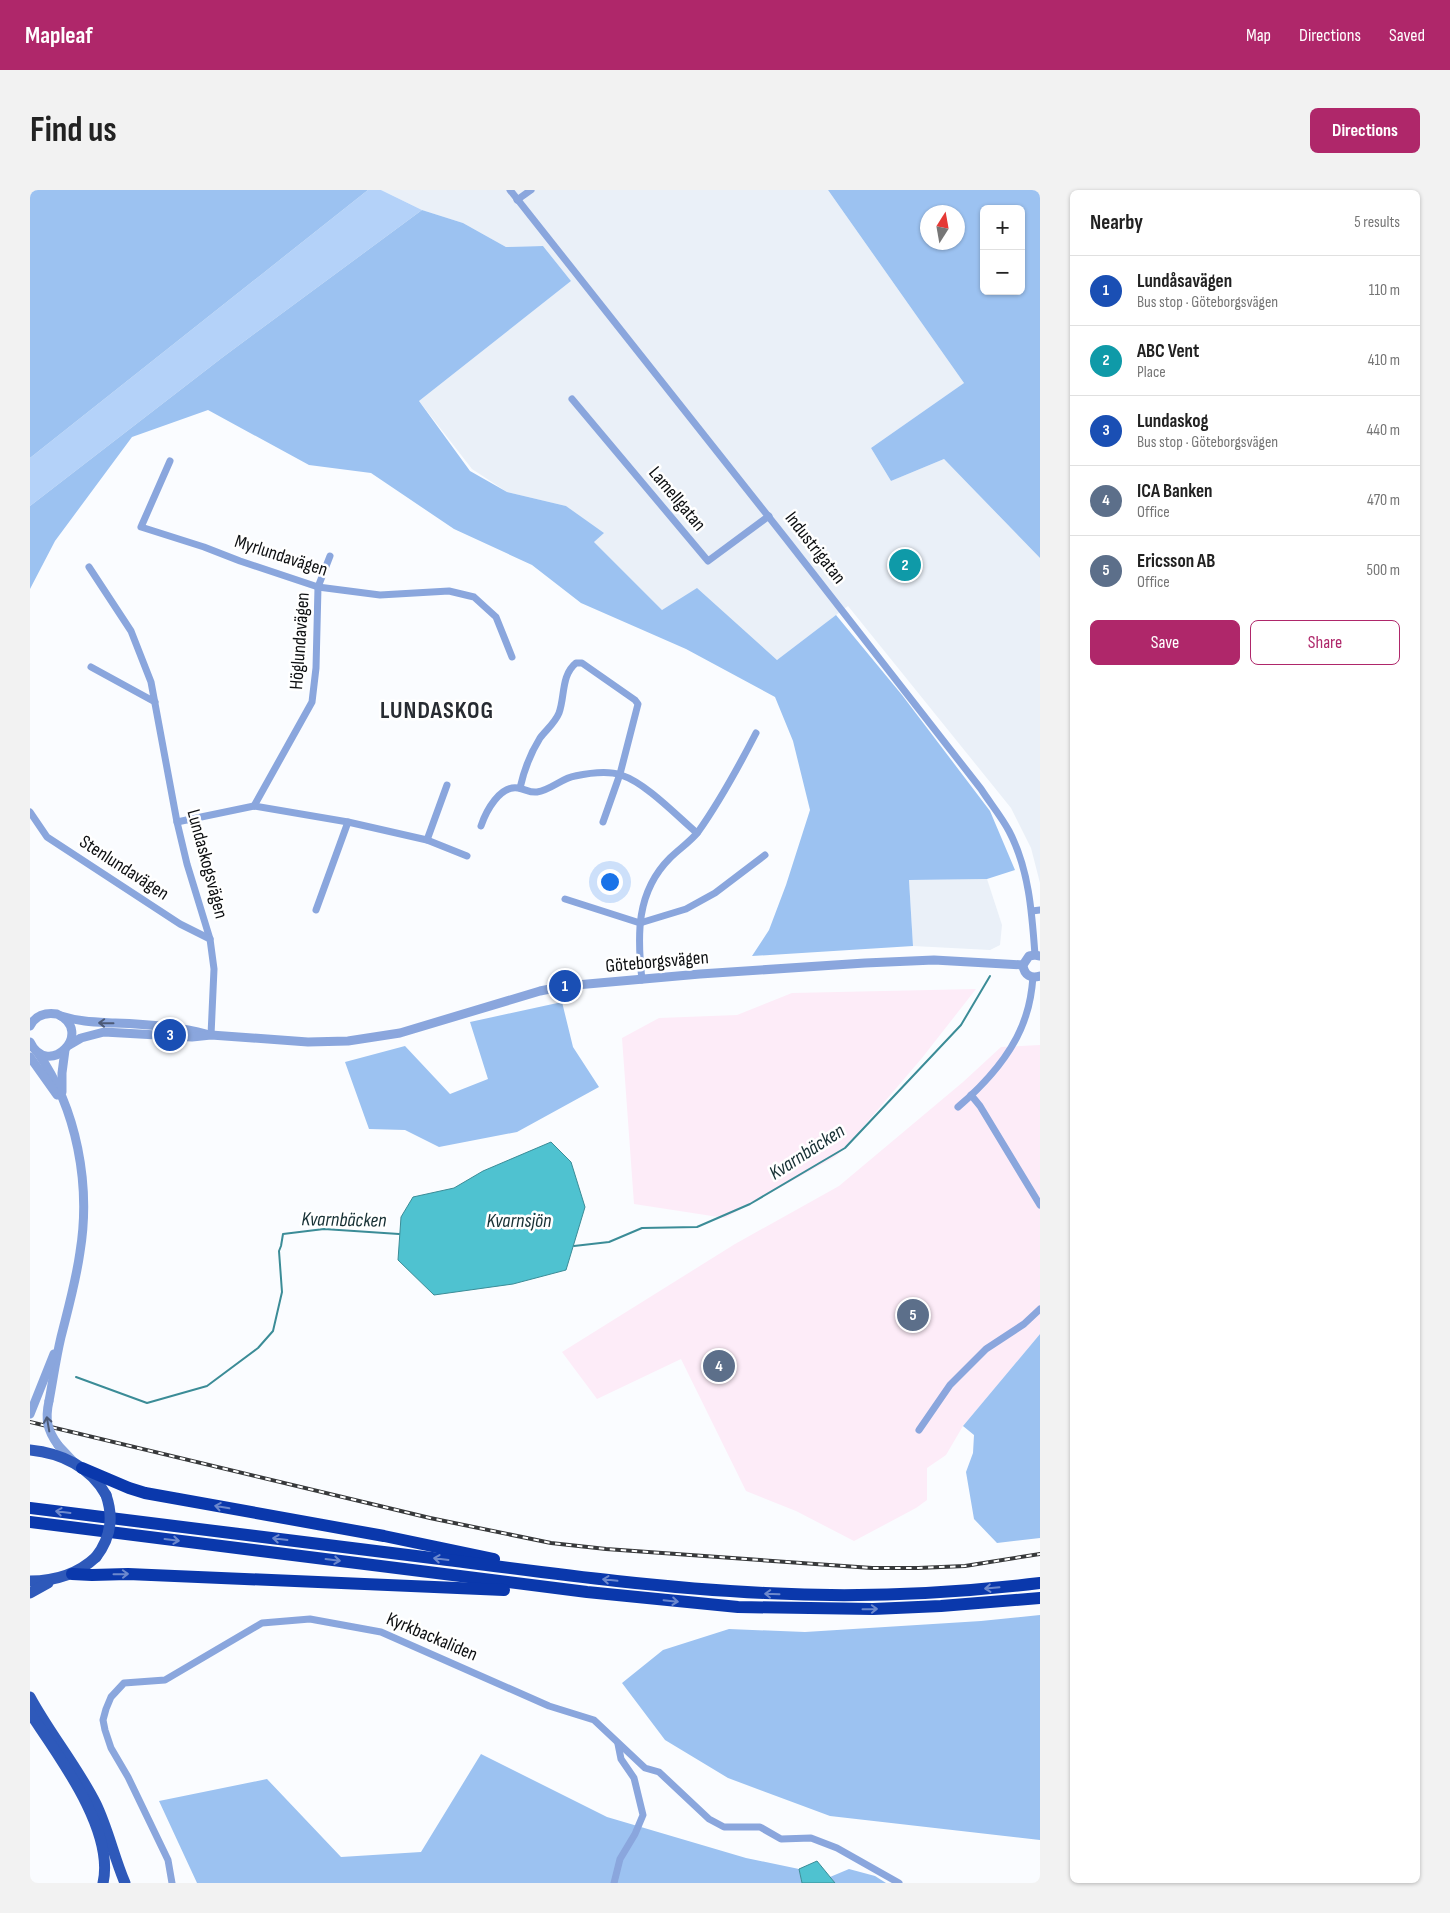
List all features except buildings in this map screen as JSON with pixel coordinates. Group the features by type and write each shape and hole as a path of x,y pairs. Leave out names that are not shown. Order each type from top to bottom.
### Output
{"highway":[{"path":"79,1466 145,1493 384,1536 559,1574"},
{"path":"30,1508 685,1588 766,1594 873,1595 940,1592 1040,1583"},
{"path":"30,1522 587,1592 729,1606 822,1609 941,1606 1040,1598"},
{"path":"72,1574 128,1574 587,1592"}],"main road":[{"path":"30,1450 49,1453 79,1466 96,1480 106,1495 110,1514 106,1542 96,1557 72,1574 56,1579 30,1593"},
{"path":"30,1581 56,1579"},
{"path":"30,1697 77,1770 96,1806 116,1864 125,1883"},
{"path":"30,1713 70,1774 93,1820 105,1864 103,1883"}],"street":[{"name":"Industrigatan","path":"510,190 769,516 984,793 1009,831 1020,857 1036,910 1038,955"},
{"path":"517,200 531,190"},
{"name":"Lamellgatan","path":"572,399 708,561 769,516"},
{"name":"Myrlundavägen","path":"170,461 141,527 204,547 318,588 380,595 449,591 474,598 496,618 512,657"},
{"name":"Höglundavägen","path":"254,806 312,702 316,668 318,588 330,556"},
{"name":"Lundaskogsvägen","path":"90,567 131,631 151,682 177,822 187,864 210,939 214,969 212,1035"},
{"path":"520,788 531,754 541,736 558,714 564,682 568,672 578,662 587,665 638,704 620,774 604,822"},
{"path":"91,667 155,702"},
{"path":"642,980 639,936 642,902 653,878 670,858 697,833 756,733"},
{"path":"481,826 485,814 504,791 520,788 525,791 535,792 572,776 596,772 620,774 642,786 697,833"},
{"path":"427,840 448,785"},
{"path":"177,822 254,806 348,822 427,840 467,856"},
{"name":"Stenlundavägen","path":"30,812 47,837 180,924 210,939"},
{"path":"316,910 348,822"},
{"path":"565,900 640,923 686,909 716,893 765,855"},
{"path":"958,1107 990,1075 1016,1038 1026,1016 1037,977 1026,973 1023,965 1027,957 1038,955"},
{"name":"Göteborgsvägen","path":"34,1055 55,1056 88,1035 104,1032 192,1037 212,1035 308,1042 338,1042 373,1038 420,1027 540,991 581,984 782,968 934,960 1023,965"},
{"name":"Göteborgsvägen","path":"41,1014 52,1013 80,1022 193,1030 212,1035"},
{"path":"30,1017 41,1014"},
{"path":"30,1026 41,1014"},
{"path":"61,1016 68,1022 72,1031 62,1073 62,1094 79,1156 84,1212 80,1253 60,1340 47,1410 48,1427 58,1445 79,1466"},
{"path":"30,1044 34,1055 67,1110"},
{"path":"34,1055 62,1094"},
{"path":"971,1095 980,1106 1040,1205"},
{"path":"919,1430 950,1385 986,1349 1024,1324 1040,1309"},
{"path":"30,1414 60,1340"},
{"name":"Kyrkbackaliden","path":"172,1883 168,1860 128,1778 110,1748 103,1720 111,1697 124,1683 165,1680 262,1623 310,1619 381,1632 549,1706 594,1720 645,1768 659,1772 709,1819 724,1827 760,1827 781,1839 811,1838 837,1848 899,1883"},
{"path":"614,1883 620,1859 635,1834 642,1815 634,1778 620,1759 618,1744"},
{"path":"634,1778 638,1772 645,1768"}],"shaded area":[{"path":"30,190 368,190 30,458"},
{"path":"368,190 381,190 422,210 223,357 30,506 30,458"},
{"path":"381,190 828,190 964,383 871,448 891,481 944,459 1040,558 1040,883 1031,848 1011,808 848,606 777,660 697,589 662,610 594,542 603,533 566,506 507,492 472,469 419,401 571,281 543,246 506,247 463,223 422,210"},
{"path":"828,190 1040,190 1040,558 944,459 891,481 871,448 964,383"},
{"path":"422,210 463,223 506,247 543,246 571,281 419,401 470,471 507,492 566,506 604,533 594,542 662,610 697,588 777,660 836,615 902,695 990,811 1015,870 987,879 909,880 913,946 752,956 769,930 786,885 810,810 793,741 775,697 686,649 581,603 532,565 454,529 371,473 309,465 208,410 132,437 55,541 30,589 30,506 223,357"},
{"path":"987,879 1002,925 1000,945 990,950 913,946 909,880"},
{"path":"976,989 922,1058 845,1148 835,1157 725,1218 634,1204 622,1038 659,1018 737,1015 792,993"},
{"path":"562,1002 573,1047 599,1087 517,1132 439,1147 405,1130 369,1129 345,1062 405,1046 450,1094 488,1079 470,1022"},
{"path":"1040,1045 1040,1334 963,1426 946,1455 927,1468 927,1500 916,1508 854,1541 796,1511 746,1491 681,1359 597,1399 562,1352 735,1244 839,1186 963,1082 1001,1047"},
{"path":"1040,1334 1040,1538 997,1543 974,1519 966,1472 973,1453 974,1435 963,1426"},
{"path":"1040,1615 1040,1840 830,1816 728,1778 665,1740 622,1683 663,1650 729,1629 805,1632 981,1621"},
{"path":"481,1754 607,1817 746,1858 799,1869 802,1883 197,1883 159,1801 267,1779 341,1857 421,1852"},
{"path":"849,1869 875,1876 886,1883 835,1883 830,1877"}],"water":[{"name":"Kvarnsjön","path":"551,1142 571,1162 585,1207 566,1270 513,1284 434,1295 398,1260 401,1217 413,1197 454,1188 483,1171"},
{"path":"817,1861 835,1883 802,1883 799,1869"}],"waterway":[{"name":"Kvarnbäcken","path":"574,1246 609,1242 642,1228 697,1227 750,1204 845,1148 961,1025 990,976"},
{"name":"Kvarnbäcken","path":"76,1377 147,1403 207,1386 258,1348 273,1331 282,1292 279,1251 283,1234 324,1229 399,1234"}],"railway":[{"path":"30,1422 430,1518 551,1543 606,1549 872,1568 965,1566 1040,1554"}],"place":[{"name":"ABC Vent","path":"905,565"},
{"name":"Lundåsavägen","path":"565,986"},
{"name":"Lundaskog","path":"170,1035"},
{"name":"Ericsson AB","path":"913,1315"},
{"name":"ICA Banken","path":"719,1366"}],"district":[{"name":"LUNDASKOG","path":"437,710"}]}
